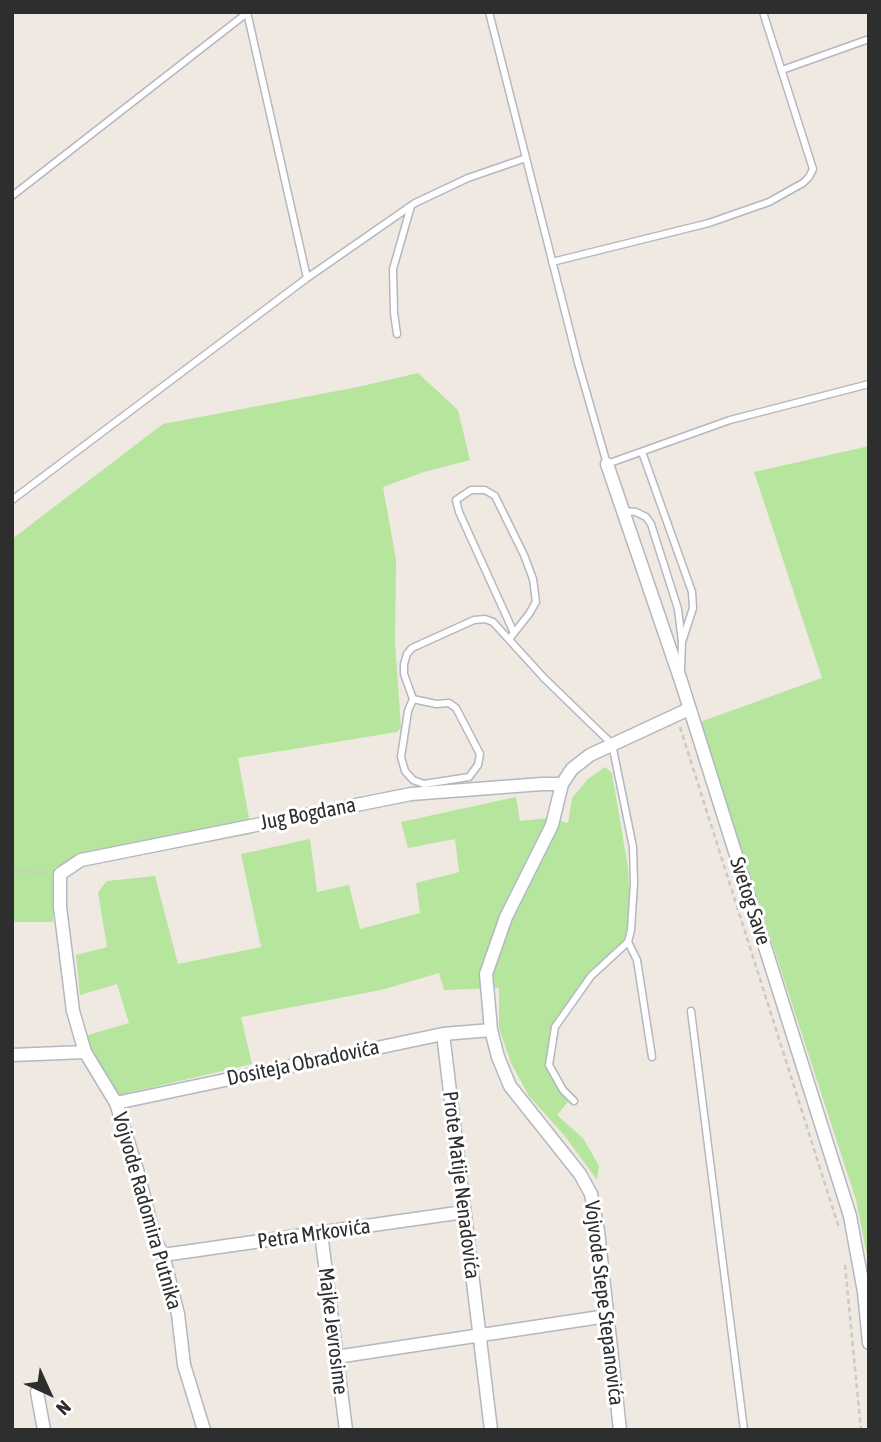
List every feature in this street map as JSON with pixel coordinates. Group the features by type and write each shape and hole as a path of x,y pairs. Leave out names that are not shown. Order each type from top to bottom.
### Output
{"street":[{"name":"Svetog Save","path":"607,464 681,681 684,711 850,1216 864,1292 869,1343"},
{"name":"Vojvode Stepe Stepanovića","path":"620,1430 598,1231 591,1194 580,1174 510,1086 491,1030 486,974 506,917 552,825 562,784 572,769 590,755 684,711"},
{"name":"Jug Bogdana","path":"60,874 81,860 411,794 562,784"},
{"name":"Vojvode Radomira Putnika","path":"60,874 60,907 73,1010 85,1052 116,1102 155,1240 163,1255 178,1314 184,1364 204,1430"},
{"name":"Dositeja Obradovića","path":"116,1102 443,1034 491,1030"},
{"name":"Prote Matije Nenadovića","path":"443,1034 491,1430"},
{"path":"12,1055 85,1052"},
{"name":"Petra Mrkovića","path":"163,1255 464,1212"},
{"name":"Majke Jevrosime","path":"321,1233 346,1430"},
{"path":"336,1357 607,1316"},
{"path":"37,1392 44,1430"}],"lane":[{"path":"489,12 552,262 607,464 730,420 869,384"},
{"path":"552,262 709,223 769,202 809,177 813,169 763,12"},
{"path":"12,196 247,13 307,278"},
{"path":"782,70 869,39"},
{"path":"12,500 307,278 411,206 468,177 526,158"},
{"path":"397,334 393,269 411,206"},
{"path":"642,452 692,592 694,608 682,642"},
{"path":"509,639 514,633 536,602 533,579 495,496 485,490 471,490 456,500 514,633"},
{"path":"623,511 636,512 646,517 651,524 675,596 682,642 681,681"},
{"path":"413,699 436,704 449,703 456,708 480,754 478,765 469,777 424,784 414,780 405,771 401,757 408,711 413,699 404,674 407,654 412,648 474,620 485,619 493,622 612,744 634,856 635,883 628,942 637,960 652,1057"},
{"path":"574,1101 549,1065 555,1027 591,976 628,942"},
{"path":"691,1011 744,1430"}],"path":[{"path":"684,711 685,744 841,1234"},
{"path":"12,870 60,874"},
{"path":"845,1261 861,1430"}],"green space":[{"path":"418,373 458,410 470,460 424,472 383,487 396,560 395,643 401,728 397,732 238,758 252,834 78,867 55,867 53,922 12,922 12,539 163,424"},
{"path":"869,446 869,1266 856,1200 700,722 822,678 754,472"},
{"path":"605,767 612,773 628,868 631,930 628,942 591,976 555,1026 549,1065 571,1098 557,1115 583,1138 599,1166 597,1180 564,1135 529,1096 511,1063 499,1028 499,988 444,990 439,973 381,990 241,1017 252,1064 115,1096 91,1056 88,1035 129,1023 117,984 80,995 76,955 107,947 98,892 107,881 155,876 178,964 261,947 241,854 310,839 317,892 349,885 360,929 420,913 416,883 459,872 455,839 408,848 401,822 516,797 520,821 549,818 568,823 572,798 588,779"}]}
